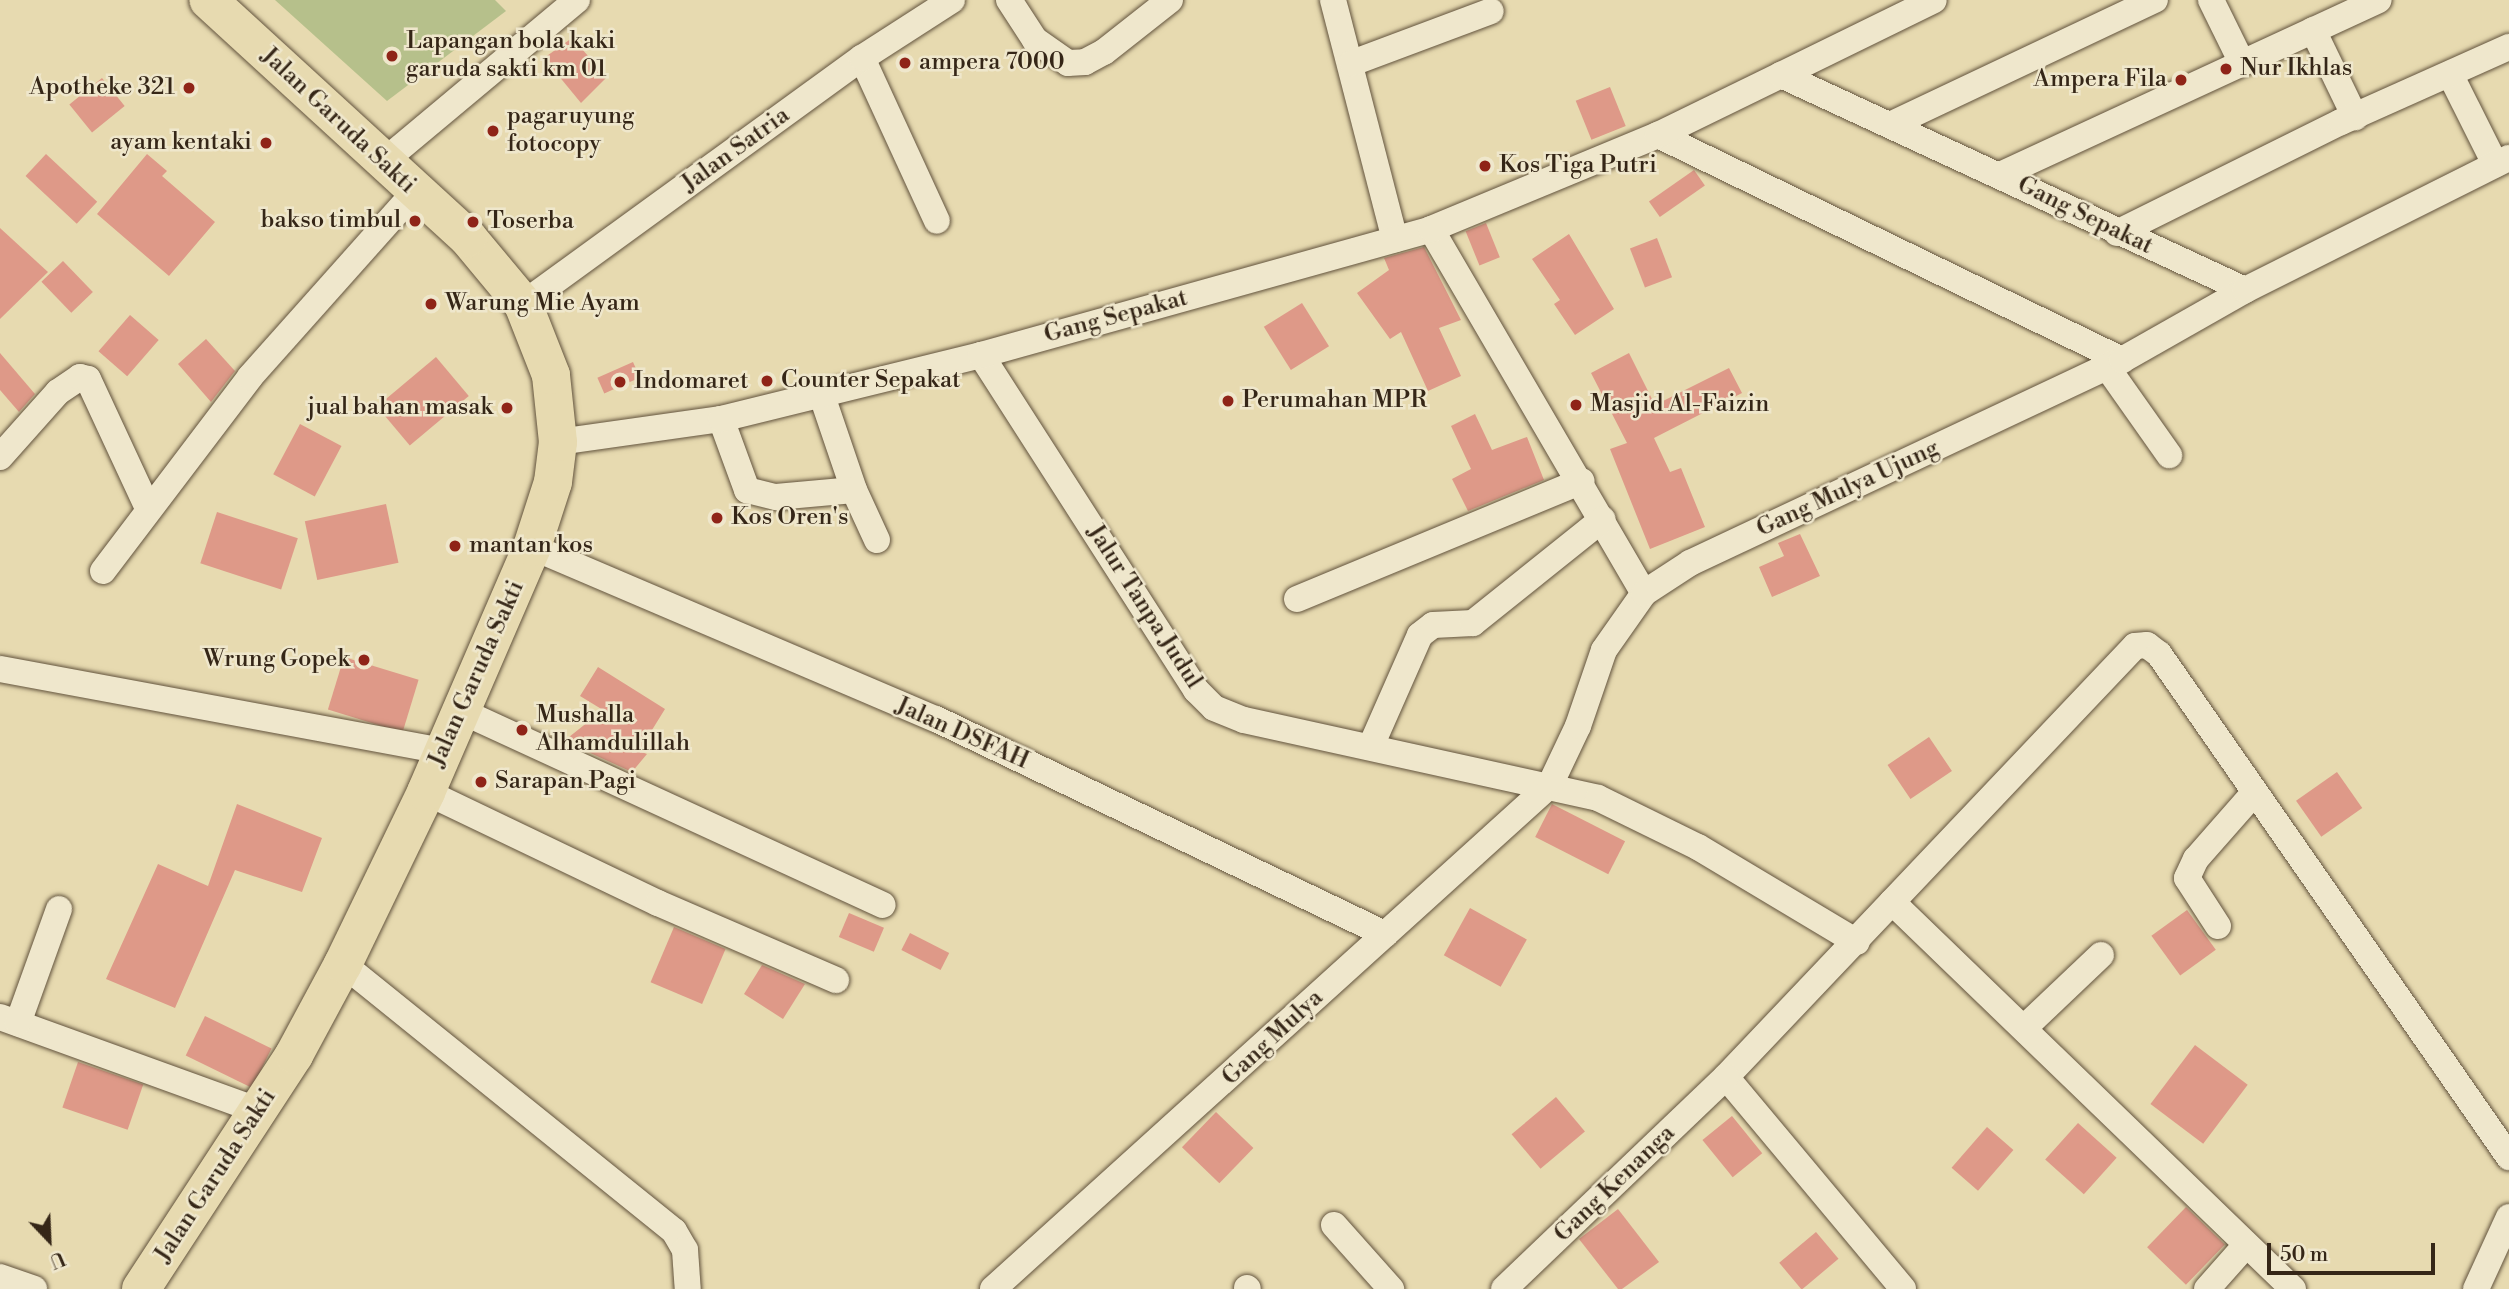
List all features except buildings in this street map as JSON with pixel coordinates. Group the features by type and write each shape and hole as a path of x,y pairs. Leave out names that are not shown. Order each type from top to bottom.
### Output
{"highway":[{"name":"Jalan Garuda Sakti","path":"141,1289 259,1111 343,964 426,792 533,547 553,482 558,442 551,375 523,304 468,238 382,163 208,0"}],"street":[{"path":"382,163 577,0"},
{"name":"Jalan Satria","path":"523,304 862,58 951,0"},
{"path":"1009,0 1035,40 1068,63 1085,62 1104,52 1170,0"},
{"path":"1333,0 1352,63 1395,239"},
{"path":"1781,75 1934,0"},
{"path":"1890,125 2155,0"},
{"path":"2211,0 2242,63"},
{"path":"2000,175 2378,0"},
{"path":"1352,63 1491,11"},
{"path":"2313,30 2355,117"},
{"path":"2117,233 2355,117 2509,47"},
{"path":"862,58 937,221"},
{"path":"2245,290 2502,161 2450,74"},
{"name":"Gang Sepakat","path":"558,442 721,419 981,355 1431,229 1658,135 1781,75 2245,290"},
{"path":"1658,135 2114,363 2169,455"},
{"path":"103,571 148,508 250,377 415,192"},
{"path":"1431,229 1582,481 1644,593"},
{"name":"Gang Mulya Ujung","path":"1550,785 1578,726 1604,650 1644,593 1699,558 2114,363 2245,290"},
{"name":"Jalur Tanpa Judul","path":"981,355 1204,699 1234,717 1550,785 1598,798 1655,823 1857,942"},
{"path":"0,457 68,385 80,377 95,388 148,508"},
{"path":"821,393 854,490 877,540"},
{"path":"721,419 737,474 750,492 776,497 854,490"},
{"path":"1297,598 1582,481"},
{"path":"1371,746 1420,635 1433,625 1473,623 1603,519"},
{"name":"Jalan DSFAH","path":"533,547 936,719 1385,934"},
{"name":"Gang Kenanga","path":"1504,1289 1726,1077 2135,646 2147,645 2159,654 2254,793"},
{"path":"0,669 443,751"},
{"path":"461,711 882,905"},
{"name":"Gang Mulya","path":"993,1289 1550,785"},
{"path":"426,792 658,903 836,980"},
{"path":"2218,926 2187,878 2196,859 2254,793 2509,1157"},
{"path":"1892,902 2245,1246 2293,1289"},
{"path":"60,909 9,1020 259,1111"},
{"path":"2024,1028 2101,955"},
{"path":"343,964 674,1231 690,1268 688,1289"},
{"path":"1726,1077 1903,1289"},
{"path":"2476,1289 2508,1224"},
{"path":"1334,1226 1391,1289"},
{"path":"2207,1289 2245,1246"},
{"path":"0,1278 34,1289"}],"green space":[{"name":"Lapangan bola kaki garuda sakti km 01","path":"275,0 495,0 506,11 387,101"}],"place":[{"name":"Lapangan bola kaki garuda sakti km 01","path":"392,56"},
{"name":"ampera 7000","path":"905,63"},
{"name":"Nur Ikhlas","path":"2226,69"},
{"name":"Ampera Fila","path":"2181,80"},
{"name":"Apotheke 321","path":"189,88"},
{"name":"pagaruyung fotocopy","path":"493,131"},
{"name":"ayam kentaki","path":"266,143"},
{"name":"Kos Tiga Putri","path":"1485,166"},
{"name":"bakso timbul","path":"415,221"},
{"name":"Toserba","path":"473,222"},
{"name":"Warung Mie Ayam","path":"431,304"},
{"name":"Counter Sepakat","path":"767,381"},
{"name":"Indomaret","path":"620,382"},
{"name":"Perumahan MPR","path":"1228,401"},
{"name":"Masjid Al-Faizin","path":"1576,405"},
{"name":"jual bahan masak","path":"507,408"},
{"name":"Kos Oren's","path":"717,518"},
{"name":"mantan kos","path":"455,546"},
{"name":"Wrung Gopek","path":"364,660"},
{"name":"Mushalla Alhamdulillah","path":"522,730"},
{"name":"Sarapan Pagi","path":"481,782"}]}
